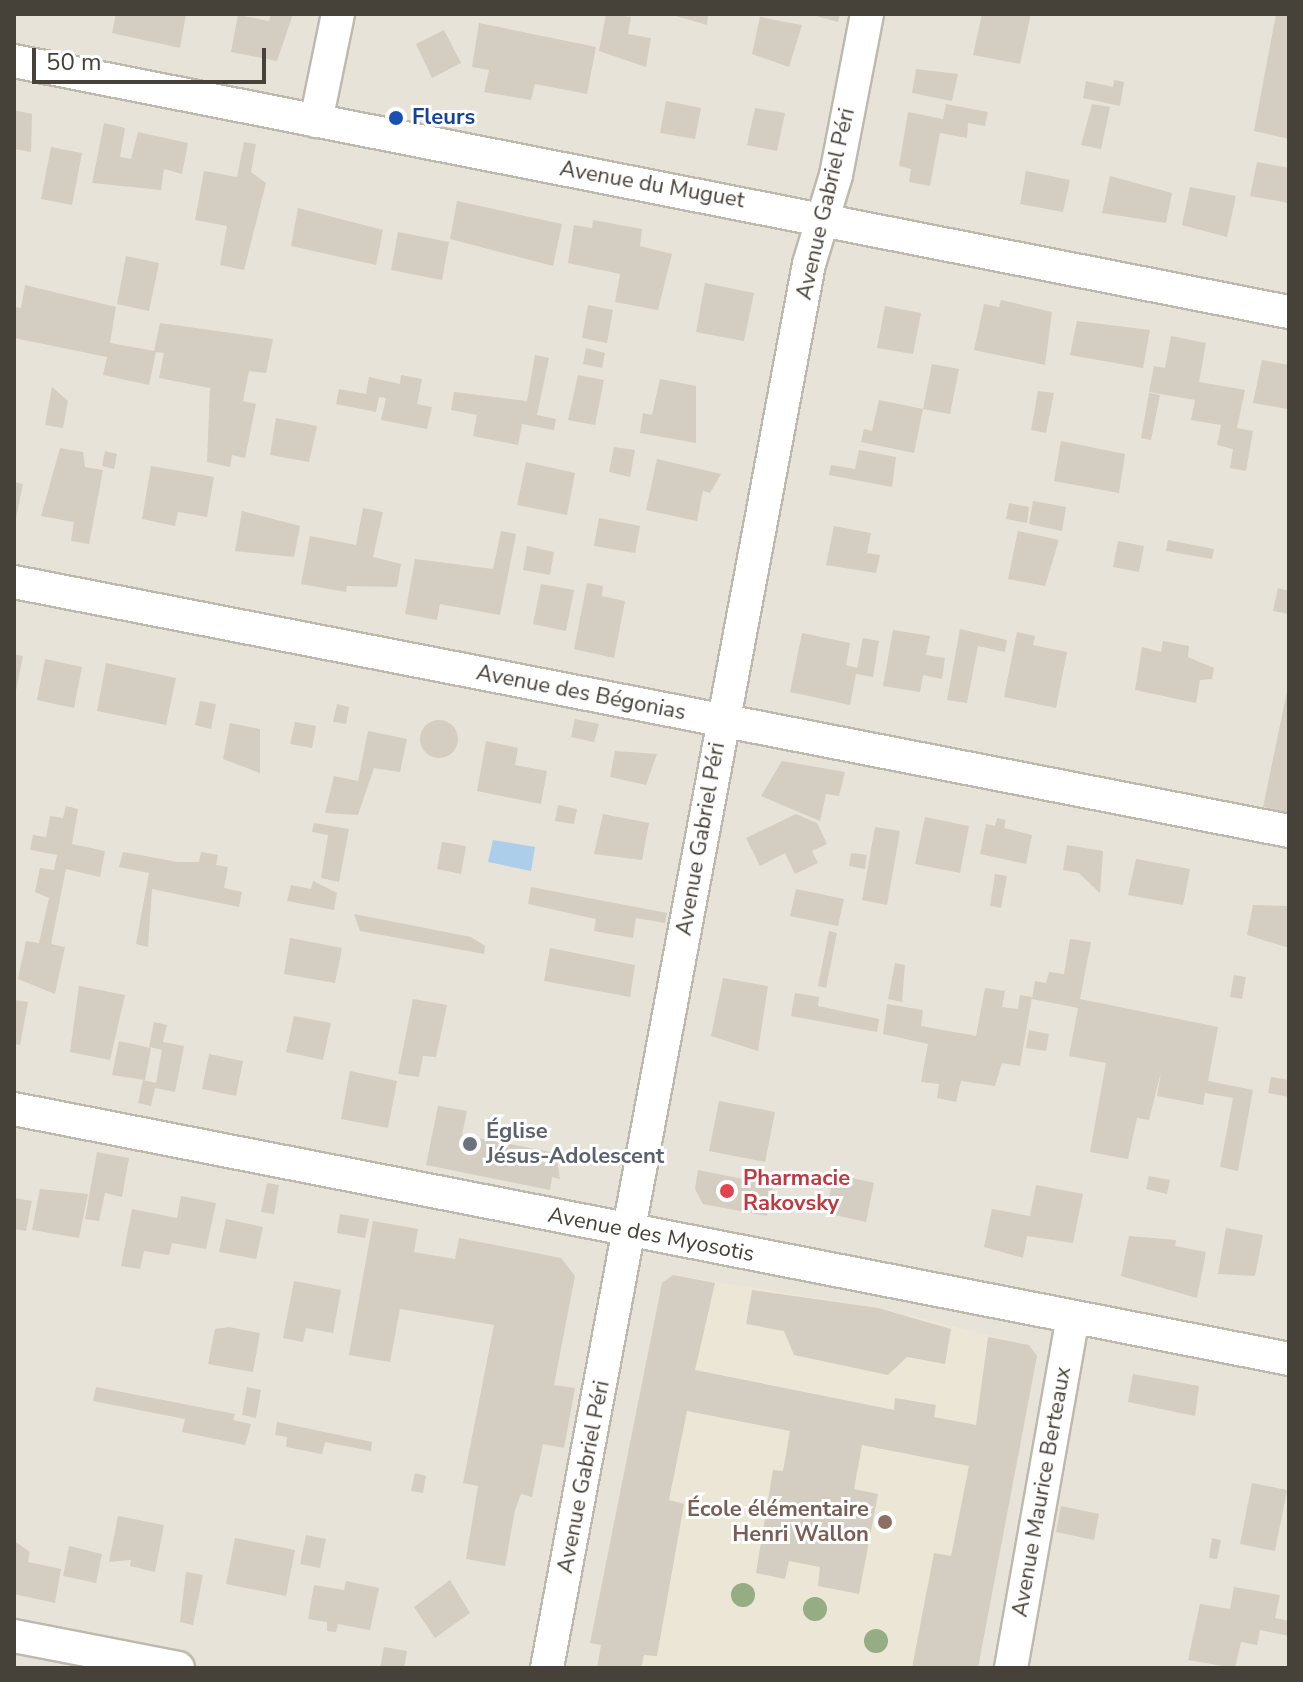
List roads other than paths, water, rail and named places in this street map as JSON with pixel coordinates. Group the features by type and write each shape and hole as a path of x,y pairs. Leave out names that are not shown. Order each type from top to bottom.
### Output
{"street":[{"path":"316,121 338,14"},
{"name":"Avenue Gabriel Péri","path":"547,1668 632,1232 722,720 820,215 836,175 867,14"},
{"name":"Avenue du Muguet","path":"14,61 820,215 1289,312"},
{"name":"Avenue des Bégonias","path":"14,582 1289,831"},
{"name":"Avenue des Myosotis","path":"14,1109 1289,1359"},
{"name":"Avenue Maurice Berteaux","path":"1011,1668 1073,1317"},
{"path":"14,1636 178,1668"}],"water":[{"path":"493,840 535,847 531,871 488,862"}],"place":[{"name":"Fleurs","path":"396,118"},
{"name":"Église Jésus-Adolescent","path":"470,1144"},
{"name":"Pharmacie Rakovsky","path":"727,1191"},
{"name":"École élémentaire Henri Wallon","path":"885,1522"}]}
